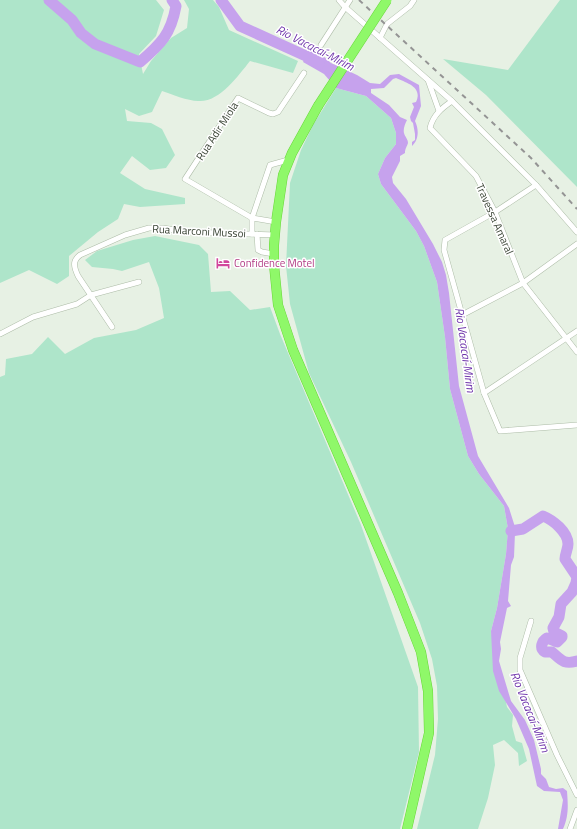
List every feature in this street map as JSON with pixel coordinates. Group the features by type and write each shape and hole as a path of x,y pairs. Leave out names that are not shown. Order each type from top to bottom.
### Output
{"highway":[{"path":"387,0 318,106 302,132 288,160 283,175 276,222 274,254 278,305 293,350 398,593 421,652 428,691 429,734 407,829"}],"street":[{"path":"339,0 380,38 452,100 536,186 577,232"},
{"path":"321,45 350,0"},
{"path":"380,38 387,24 410,6 414,0"},
{"name":"Rua Adir Miola","path":"252,218 185,179 238,98 273,114 278,112 304,73"},
{"path":"428,79 439,111"},
{"name":"Travessa Amaral","path":"452,100 439,111 432,120 430,128 476,176 495,212 523,283 577,352"},
{"path":"274,254 258,250 252,218 270,165 288,160"},
{"path":"536,186 495,212 446,240 444,250 484,393 500,431 577,426"},
{"path":"252,218 276,222"},
{"name":"Rua Marconi Mussoi","path":"112,326 76,271 74,266 76,258 80,255 125,235 149,228 163,228 187,232 275,236"},
{"path":"462,315 523,283 577,244"},
{"path":"0,334 33,317 77,304 91,295 139,282"},
{"path":"484,393 577,331"},
{"path":"531,621 520,658 520,670 557,755 577,794"},
{"path":"570,829 577,810"}],"green space":[{"path":"0,0 156,0 164,10 156,36 139,54 143,74 151,61 171,38 187,28 189,9 184,0 213,0 219,7 229,30 298,61 293,73 250,61 240,74 221,93 206,100 189,100 162,91 152,112 139,116 125,109 127,121 151,123 162,129 175,155 166,168 150,170 132,156 120,173 145,189 185,198 185,204 140,207 124,204 118,219 98,232 69,256 69,276 57,284 29,270 0,283"},
{"path":"560,0 577,0 577,187 486,95 443,59 508,70"},
{"path":"336,88 366,96 391,118 396,133 396,144 385,158 378,174 381,184 416,231 424,246 437,282 445,337 450,389 468,456 479,474 504,506 508,529 506,554 497,608 491,631 507,707 513,715 512,726 516,741 522,743 527,761 519,766 518,753 504,740 493,745 495,765 488,798 478,829 417,829 435,755 438,719 437,686 432,659 420,623 351,462 309,373 290,304 286,266 290,183 301,150 313,125"},
{"path":"155,236 199,245 208,254 211,292 230,291 250,310 270,307 361,525 418,687 419,752 400,829 0,829 0,377 5,375 6,359 32,354 48,337 65,354 94,338 136,330 164,318 159,288 149,262 122,271 92,267 85,260 97,251 133,240"}],"shaded area":[{"name":"Rio Vacacaí-Mirim","path":"309,50 316,50 331,63 370,83 380,84 390,75 399,74 419,85 421,106 415,121 418,131 417,138 412,146 412,142 415,140 415,134 410,117 414,107 412,103 416,102 418,97 416,89 396,78 384,88 371,89 371,93 389,105 400,117 407,120 404,126 404,134 408,140 408,143 405,153 400,156 400,161 392,177 393,183 406,199 442,262 449,293 459,386 478,456 509,508 515,527 519,529 515,533 514,557 511,565 508,601 511,606 507,608 500,642 501,649 499,661 511,701 525,720 534,740 541,774 546,779 549,787 556,789 563,788 567,791 568,806 563,829 558,829 563,800 560,792 544,791 537,786 529,749 516,719 499,691 493,671 491,631 497,608 506,554 508,529 504,506 479,474 468,456 450,389 445,337 437,282 424,246 416,231 381,184 378,174 385,158 396,144 396,133 391,118 366,96 336,88 324,74 303,62"}],"waterway":[{"name":"Rio Vacacaí-Mirim","path":"49,0 72,20 81,33 95,44 140,62 154,50 168,31 176,6 172,0"},
{"name":"Rio Vacacaí-Mirim","path":"221,0 240,26 306,56 319,64"},
{"path":"511,531 523,529 543,516 555,523 566,535 568,544 565,559 577,577 576,583 572,592 561,604 559,617 553,628 554,632 562,637 557,642 547,638 543,643 542,649 545,652 552,652 563,661 577,661"}],"railway":[{"path":"359,0 531,158 577,209"}],"place":[{"name":"Confidence Motel","path":"223,263"}]}
